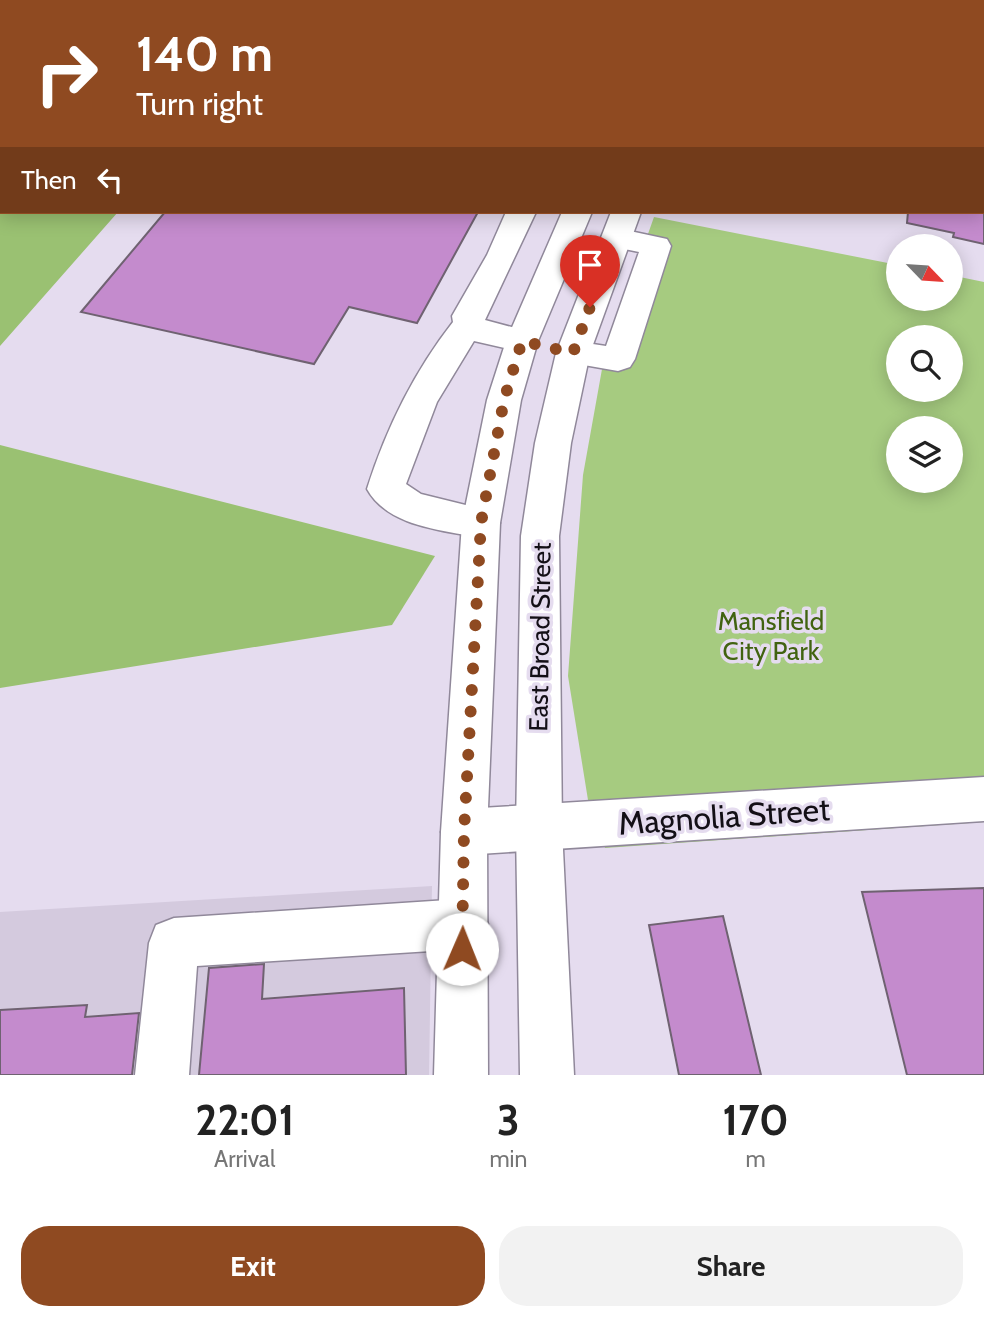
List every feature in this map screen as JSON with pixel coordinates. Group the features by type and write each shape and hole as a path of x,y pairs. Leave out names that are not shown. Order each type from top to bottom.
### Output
{"main road":[{"path":"520,214 502,255 468,316 469,324 476,330 573,353"},
{"path":"461,1075 464,832 481,523 504,400 522,341 576,214"},
{"name":"East Broad Street","path":"547,1075 539,829 540,536 553,443 573,353 621,225"},
{"path":"469,324 448,351 402,441 386,489 410,507 540,536"},
{"name":"Magnolia Street","path":"464,832 984,799"},
{"path":"162,1075 174,943 463,924"}],"shaded area":[{"path":"432,886 429,1075 0,1075 0,912"}],"green space":[{"path":"0,214 116,214 0,346"},
{"name":"Mansfield City Park","path":"654,217 886,263 886,312 962,312 963,278 984,282 984,822 605,848 588,800 568,676 583,475 604,358"},
{"path":"0,445 435,556 392,625 0,688"}],"building":[{"path":"163,214 477,214 417,323 349,307 314,364 81,312"},
{"path":"908,214 984,214 984,244 963,239 963,234 907,223"},
{"path":"984,888 984,1075 907,1075 862,892"},
{"path":"723,916 761,1075 679,1075 649,925"},
{"path":"264,964 262,999 404,988 406,1075 199,1075 209,968"},
{"path":"87,1005 85,1017 139,1013 132,1075 0,1075 0,1010"}],"route":[{"path":"462,949 464,832 481,523 504,400 522,341 573,353 590,307"}]}
